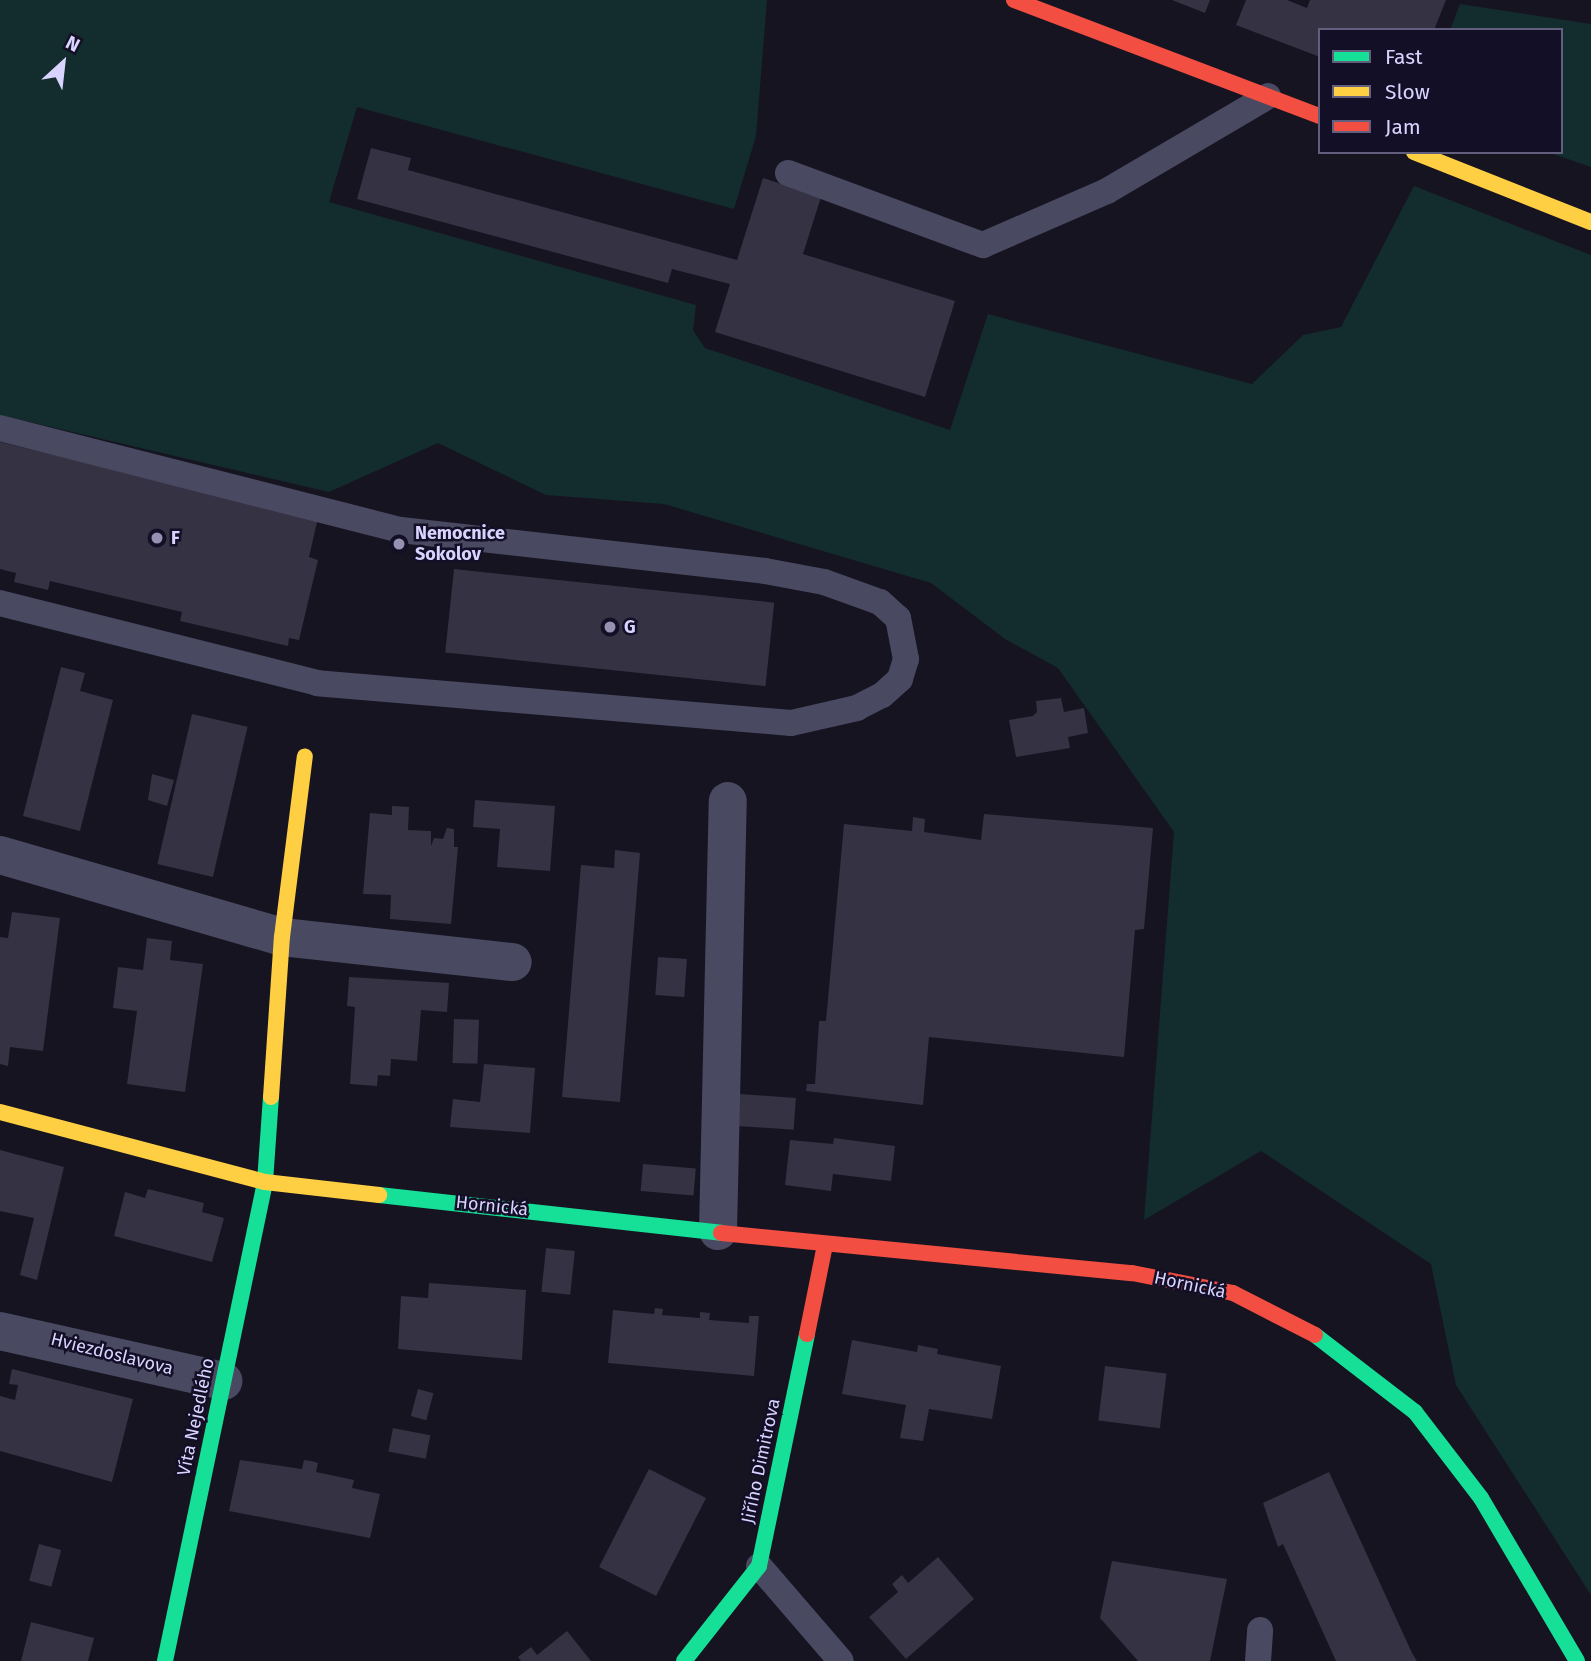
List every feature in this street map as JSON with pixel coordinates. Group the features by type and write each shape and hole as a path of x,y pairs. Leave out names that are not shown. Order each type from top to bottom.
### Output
{"street":[{"path":"1014,0 1318,115"},
{"path":"1419,154 1591,222"},
{"path":"265,1182 282,937 305,756"},
{"path":"718,1231 728,801"},
{"path":"0,855 282,937 513,962"},
{"name":"Hornická","path":"0,1112 265,1182 825,1245 1132,1273 1233,1293 1323,1339 1415,1412 1482,1498 1566,1657"},
{"name":"Víta Nejedlého","path":"165,1661 265,1182"},
{"name":"Jiřího Dimitrova","path":"684,1661 759,1566 825,1245"},
{"name":"Hviezdoslavova","path":"0,1331 223,1381"}],"lane":[{"path":"788,173 983,245 1107,191 1268,96"},
{"path":"0,428 401,530 765,571 824,582 880,602 898,618 906,659 900,679 882,695 857,708 791,723 317,683 0,603"},
{"path":"759,1566 841,1661"},
{"path":"1258,1661 1260,1630"}],"green space":[{"path":"0,0 767,0 756,136 734,209 357,107 329,202 696,305 693,330 705,348 950,430 988,314 1252,384 1303,335 1341,327 1414,186 1591,255 1591,1595 1456,1385 1431,1264 1261,1151 1144,1220 1174,832 1058,668 1005,639 931,583 664,504 546,495 438,443 329,492 0,415"},
{"path":"1460,4 1591,24 1591,167 1553,154 1563,154 1563,28 1451,28"}],"building":[{"path":"1172,0 1210,0 1205,13"},
{"path":"1246,0 1287,0 1307,8 1310,0 1446,0 1435,28 1318,28 1318,56 1236,25"},
{"path":"371,148 411,158 408,170 737,260 763,178 821,197 803,254 955,301 925,397 715,332 730,284 672,269 668,283 357,199"},
{"name":"F","path":"0,442 318,518 309,557 318,560 299,640 289,638 288,646 180,621 182,612 50,581 48,590 14,582 16,573 0,569"},
{"name":"G","path":"454,569 774,603 765,686 445,653"},
{"path":"61,667 85,673 80,691 113,700 80,831 23,816"},
{"path":"1061,698 1064,712 1084,708 1088,733 1068,737 1070,748 1016,757 1009,720 1033,716 1037,712 1036,701"},
{"path":"192,714 248,727 213,877 157,864"},
{"path":"152,774 174,780 167,806 148,800"},
{"path":"475,800 555,806 550,871 497,867 500,829 473,827"},
{"path":"392,806 409,807 408,830 431,831 431,846 434,838 443,839 447,828 454,829 454,847 458,847 451,924 390,919 391,895 363,894 370,813 392,815"},
{"path":"984,814 1153,828 1144,929 1135,930 1124,1057 929,1037 923,1105 806,1091 807,1084 815,1084 819,1021 826,1021 844,824 912,831 913,817 925,819 924,832 981,840"},
{"path":"615,850 640,853 620,1102 562,1097 581,865 614,868"},
{"path":"12,912 60,918 43,1051 10,1047 8,1066 0,1064 0,937 8,938"},
{"path":"147,938 172,941 170,960 203,964 185,1092 127,1084 137,1011 113,1008 118,967 143,970"},
{"path":"658,957 687,959 684,997 655,995"},
{"path":"349,977 449,983 447,1012 421,1010 417,1061 391,1059 390,1076 378,1075 377,1086 350,1084 355,1007 347,1006"},
{"path":"454,1019 479,1020 477,1064 452,1063"},
{"path":"484,1064 535,1068 530,1133 450,1127 453,1099 480,1102"},
{"path":"740,1094 796,1098 794,1130 738,1126"},
{"path":"834,1138 895,1146 891,1181 833,1174 831,1191 785,1185 790,1140 833,1144"},
{"path":"0,1150 64,1167 37,1280 20,1275 34,1218 0,1211"},
{"path":"643,1164 696,1169 693,1196 641,1191"},
{"path":"148,1189 204,1203 202,1212 224,1218 212,1262 114,1236 125,1192 145,1198"},
{"path":"546,1248 575,1251 570,1295 541,1292"},
{"path":"429,1283 526,1290 522,1360 398,1349 401,1296 428,1298"},
{"path":"655,1308 663,1309 662,1315 700,1318 700,1312 710,1313 709,1320 749,1323 749,1316 759,1316 754,1376 608,1363 613,1310 654,1314"},
{"path":"852,1340 917,1352 918,1345 938,1349 937,1354 1001,1366 992,1419 929,1409 923,1441 900,1438 906,1405 842,1394"},
{"path":"1105,1366 1167,1374 1160,1428 1098,1421"},
{"path":"12,1369 133,1399 112,1482 0,1451 0,1396 15,1400 18,1385 9,1384"},
{"path":"418,1389 433,1393 426,1420 411,1416"},
{"path":"393,1428 430,1435 426,1459 388,1452"},
{"path":"240,1460 302,1469 304,1460 311,1461 318,1463 316,1472 354,1480 352,1488 380,1494 370,1538 229,1511"},
{"path":"649,1469 706,1498 656,1596 599,1567"},
{"path":"1329,1472 1417,1661 1336,1661 1283,1544 1278,1547 1263,1503"},
{"path":"39,1544 61,1550 51,1587 29,1581"},
{"path":"938,1557 974,1599 906,1659 869,1617 898,1592 892,1584 902,1575 908,1583"},
{"path":"1112,1561 1227,1579 1210,1661 1138,1661 1100,1618"},
{"path":"31,1622 94,1638 88,1661 21,1661"},
{"path":"567,1631 591,1661 521,1661 518,1657 531,1647 537,1655"}],"traffic: fast":[{"path":"165,1661 265,1182 271,1097"},
{"path":"379,1195 721,1233"},
{"path":"684,1661 759,1566 807,1334"},
{"path":"1315,1335 1415,1412 1481,1498 1577,1661"}],"traffic: slow":[{"path":"1419,154 1591,222"},
{"path":"271,1097 282,937 305,756"},
{"path":"0,1112 265,1182 379,1195"}],"traffic: jam":[{"path":"1014,0 1318,115"},
{"path":"721,1233 1132,1273 1233,1293 1315,1335"},
{"path":"807,1334 825,1245"}],"place":[{"name":"F","path":"157,538"},
{"name":"Nemocnice Sokolov","path":"399,544"},
{"name":"G","path":"610,627"}]}
